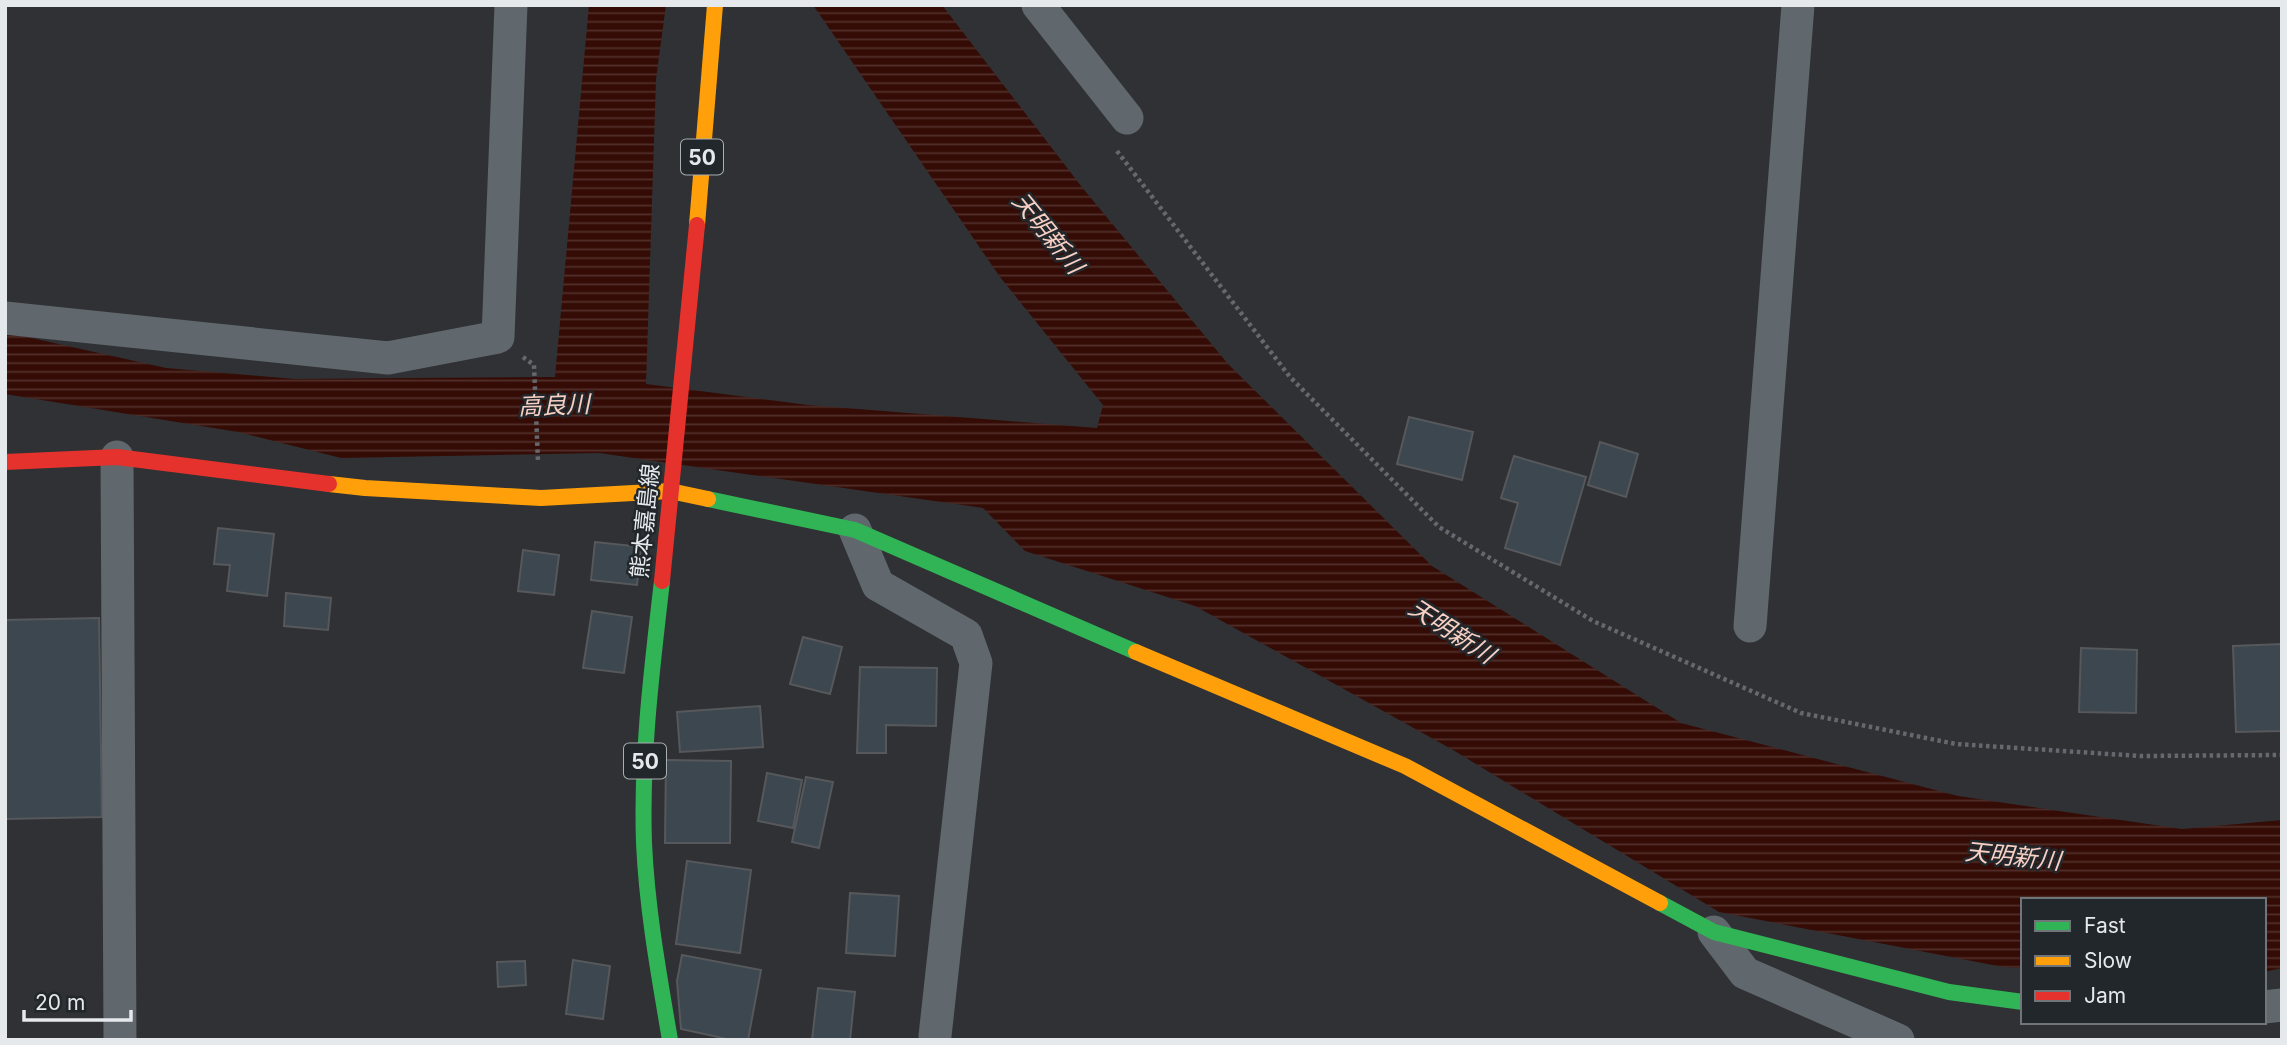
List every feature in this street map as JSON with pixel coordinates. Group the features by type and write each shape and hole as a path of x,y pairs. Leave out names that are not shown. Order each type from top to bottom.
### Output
{"street":[{"path":"5,318 388,358 498,337 511,5"},
{"name":"熊本嘉島線","path":"670,1040 652,937 644,843 645,740 690,308 715,5"},
{"path":"1038,5 1121,133"},
{"path":"1750,626 1798,5"},
{"path":"117,457 120,1040"},
{"path":"5,462 117,457 365,488 541,498 671,486 855,530 1405,766 1714,932 1950,992 2021,1002"},
{"path":"855,530 878,585 967,635 976,663 942,1038"},
{"path":"1714,932 1745,973 1898,1040"}],"path":[{"path":"1121,133 1290,377 1439,527 1593,621 1801,713 1956,744 2140,756 2282,755"},
{"path":"498,337 534,365 535,433 541,498"}],"water":[{"path":"589,5 666,5 656,79 646,384 808,405 1097,428 1103,405 1000,277 813,5 942,5 1081,186 1228,364 1432,566 1681,723 1958,796 2182,829 2282,820 2282,968 2266,972 2266,898 2021,898 2021,968 2003,967 1719,912 1453,750 1195,606 1025,551 983,508 599,453 341,458 238,432 5,394 5,332 166,368 295,379 555,377"}],"building":[{"path":"1409,417 1473,432 1462,480 1397,464"},
{"path":"1600,442 1638,454 1626,497 1588,485"},
{"path":"1514,456 1586,477 1560,565 1505,548 1518,503 1501,498"},
{"path":"218,528 274,534 267,596 227,591 230,565 214,564"},
{"path":"595,542 641,547 637,585 591,580"},
{"path":"523,550 559,555 554,595 518,591"},
{"path":"286,593 331,598 328,630 284,626"},
{"path":"592,611 632,617 624,673 583,668"},
{"path":"99,618 102,817 5,819 5,620"},
{"path":"803,637 842,647 830,694 790,684"},
{"path":"2282,644 2282,731 2236,732 2233,646"},
{"path":"2081,648 2137,650 2136,713 2079,712"},
{"path":"860,667 937,668 936,726 886,725 886,753 857,753"},
{"path":"760,706 763,747 680,752 677,712"},
{"path":"666,760 731,761 730,843 665,843"},
{"path":"767,773 802,780 793,828 758,821"},
{"path":"806,777 833,782 819,848 792,842"},
{"path":"687,861 751,870 740,953 676,944"},
{"path":"850,893 899,896 895,956 846,953"},
{"path":"682,955 761,970 748,1040 732,1040 681,1029 677,981"},
{"path":"573,960 610,966 603,1019 566,1014"},
{"path":"525,961 526,985 498,987 497,962"},
{"path":"818,988 855,992 850,1040 812,1040"}],"traffic: fast":[{"path":"708,499 855,530 1136,652"},
{"path":"662,581 646,744 644,843 651,918 670,1040"},
{"path":"1660,903 1714,932 1949,992 2021,1002"}],"traffic: slow":[{"path":"697,225 715,5"},
{"path":"329,484 541,498 670,491 708,499"},
{"path":"1136,652 1405,766 1660,903"}],"traffic: jam":[{"path":"662,581 697,225"},
{"path":"5,462 117,457 329,484"}],"water label":[{"name":"天明新川","path":"1048,233"},
{"name":"高良川","path":"554,405"},
{"name":"天明新川","path":"1452,631"},
{"name":"天明新川","path":"2013,856"}]}
